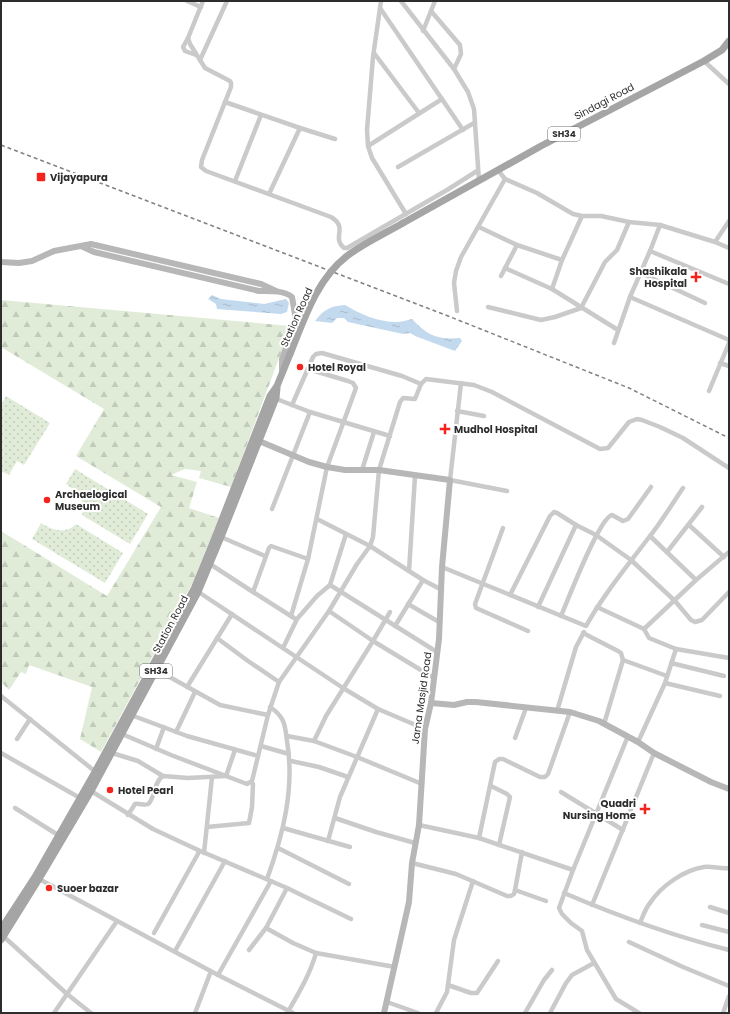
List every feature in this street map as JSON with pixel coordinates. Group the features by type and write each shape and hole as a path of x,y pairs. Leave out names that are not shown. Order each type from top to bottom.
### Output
{"main road":[{"name":"Sindagi Road","path":"403,224 541,146 704,61 722,50 729,41"},
{"name":"Station Road","path":"1,929 35,877 80,798 112,753 131,715 157,670 196,591 216,535 308,310 320,288 346,256 403,224"},
{"name":"Station Road","path":"2,937 39,879 91,791 97,774 210,564 258,441 273,397"}],"street":[{"path":"187,1 201,7"},
{"path":"203,1 183,47 185,50 196,55 203,53"},
{"path":"200,60 227,1"},
{"path":"381,1 374,52 367,130 368,146 372,158 406,214"},
{"path":"400,1 405,3 422,31 454,69 468,92 474,109 478,182"},
{"path":"422,31 435,1"},
{"path":"380,8 463,130"},
{"path":"431,11 457,40 460,46 461,54 454,69"},
{"path":"188,38 196,55 205,68 230,81 231,83 231,88 202,160 201,167 206,171 331,217 340,225 338,235 339,242 344,248 347,248 406,214 477,171"},
{"path":"374,52 419,113"},
{"path":"704,61 729,84"},
{"path":"368,146 442,99"},
{"path":"225,102 336,139"},
{"path":"235,181 261,115"},
{"path":"398,167 474,123"},
{"path":"269,194 300,128"},
{"path":"498,170 505,179 537,193 566,210 582,216 601,216 629,222 660,225 715,242 729,248"},
{"path":"457,311 454,282 461,257 505,179"},
{"path":"552,289 562,260 582,216"},
{"path":"715,242 729,220"},
{"path":"488,307 541,320 567,314 581,308 605,262 617,250 629,222"},
{"path":"614,343 630,296 660,225"},
{"path":"479,227 517,245 562,260"},
{"path":"1,262 19,263 32,261 54,251 91,244 260,284 287,294 292,297 296,320 282,359 281,376"},
{"path":"501,276 517,245"},
{"path":"650,251 729,284"},
{"path":"505,268 552,289 618,330"},
{"path":"641,273 705,303"},
{"path":"630,296 729,340"},
{"path":"708,391 729,343"},
{"path":"292,405 313,357 316,354 322,353 402,376 421,384"},
{"path":"720,363 729,366"},
{"path":"292,616 308,559 327,467 356,388 348,381 308,369"},
{"path":"122,734 226,776 248,784 251,783 254,778 270,707 280,682 298,658 341,592 357,564 370,546 373,537 379,470 402,399 415,399 421,384 426,380 474,385 492,392 600,449 608,448 629,422 637,419 642,420 683,438 729,468"},
{"name":"Jama Masjid Road","path":"384,1013 409,902 412,862 419,825 425,729 431,703 437,652 442,590 442,567 460,383"},
{"path":"273,397 310,412 390,436"},
{"path":"457,411 484,416"},
{"path":"272,509 310,412"},
{"path":"362,470 374,432"},
{"path":"258,441 327,467 345,470 379,470 450,480 507,492"},
{"path":"409,571 415,476"},
{"path":"561,616 596,535 612,515 623,521 628,519 651,487"},
{"path":"557,711 576,647 584,633 586,626 597,607 650,536 683,488"},
{"path":"667,552 702,507"},
{"path":"510,595 554,512 596,535 631,560 674,601 691,620 699,622 702,620 729,592"},
{"path":"317,519 370,546 423,580 442,590"},
{"path":"538,606 576,525"},
{"path":"689,525 724,557"},
{"path":"503,528 475,604 476,608 528,631"},
{"path":"283,648 297,619 317,596 330,586 344,541 348,535"},
{"path":"650,536 696,580"},
{"path":"221,537 266,556"},
{"path":"253,592 267,550 271,546 308,559"},
{"path":"644,629 696,580 729,552"},
{"path":"210,564 297,619"},
{"path":"442,567 586,626"},
{"path":"395,626 423,580"},
{"path":"330,586 437,652"},
{"path":"196,591 343,688 378,709 425,729"},
{"path":"408,604 439,622"},
{"path":"597,607 644,629 649,638 676,649 729,658"},
{"path":"329,611 373,641 434,678"},
{"path":"314,741 326,716 390,612"},
{"path":"187,687 232,614"},
{"path":"584,633 621,653 623,660 604,724"},
{"path":"217,638 280,682"},
{"path":"638,742 665,683 676,649"},
{"path":"623,660 667,676"},
{"path":"672,663 724,676"},
{"path":"157,670 220,705 268,715"},
{"path":"665,683 720,696"},
{"path":"176,732 195,692"},
{"path":"1,696 97,774"},
{"path":"431,703 454,705 467,702 476,702 570,712 604,724 628,736 654,753 711,782 729,788"},
{"path":"218,975 269,880 283,828 291,778 290,761 285,725 281,717 270,707"},
{"path":"515,738 526,708"},
{"path":"328,840 340,797 378,709"},
{"path":"478,838 491,786 495,762 500,758 540,777 545,777 548,774 570,712"},
{"path":"131,715 187,736 258,756"},
{"path":"17,739 30,719"},
{"path":"156,749 164,727"},
{"path":"287,736 314,741 422,784"},
{"path":"628,736 559,908 562,914 582,931 587,950 616,999 639,1013"},
{"path":"261,746 289,754"},
{"path":"226,776 235,750"},
{"path":"1,753 80,798"},
{"path":"112,753 138,761 163,776 188,778 226,776"},
{"path":"592,905 654,753"},
{"path":"290,761 319,767 348,777"},
{"path":"128,815 135,804 146,805 150,803 158,780 163,776"},
{"path":"204,853 212,777"},
{"path":"207,827 249,823 252,807 253,784"},
{"path":"491,786 510,797 499,845"},
{"path":"91,791 153,829 204,853 269,880 351,919"},
{"path":"560,792 623,830"},
{"path":"14,808 58,835"},
{"path":"335,818 415,843"},
{"path":"419,825 478,838 573,870"},
{"path":"283,828 350,847"},
{"path":"278,848 349,884"},
{"path":"154,933 199,852 198,850"},
{"path":"412,862 456,874 507,896 514,894 522,852"},
{"path":"175,951 225,861"},
{"path":"640,923 651,901 661,890 675,879 691,871 704,867 729,868"},
{"path":"39,879 218,975 291,1012 311,970 316,953"},
{"path":"436,1013 444,1000 448,985 454,940 473,881"},
{"path":"250,950 266,928 286,888"},
{"path":"515,890 546,901"},
{"path":"564,893 640,923 693,941 729,950"},
{"path":"710,907 729,913"},
{"path":"54,1013 117,921"},
{"path":"702,925 729,932"},
{"path":"266,928 293,943 316,953 395,967"},
{"path":"2,937 91,1013"},
{"path":"629,942 729,986"},
{"path":"448,985 471,993 477,993 498,961"},
{"path":"550,1013 566,982 572,975 594,963"},
{"path":"525,1013 544,980 552,970"},
{"path":"195,1013 212,971"},
{"path":"723,1013 729,996"},
{"path":"387,1002 418,1013"}],"green space":[{"path":"1,300 291,326 231,487 199,478 201,471 185,469 171,475 197,482 189,508 219,518 193,582 101,752 80,739 92,687 29,665 26,674 21,672 9,690 1,682 1,531 107,596 161,507 76,456 104,409 1,347"},
{"path":"6,396 50,423 24,465 17,461 9,475 1,471 1,405"},
{"path":"75,469 148,514 130,544 82,515 83,505 80,497 66,484"},
{"path":"41,523 58,530 67,529 76,524 123,553 105,583 32,539"}],"water":[{"path":"212,295 221,299 264,304 286,299 289,303 287,312 281,314 217,309 216,304 208,299"},
{"path":"345,305 363,314 383,321 398,322 412,319 428,333 445,338 460,338 462,341 455,351 415,336 411,333 403,334 348,322 344,318 337,318 332,323 315,321 328,309"}],"railway":[{"path":"1,145 448,316 629,388 729,438"}],"place":[{"name":"Vijayapura","path":"41,177"},
{"name":"Shashikala Hospital","path":"696,277"},
{"name":"Hotel Royal","path":"300,367"},
{"name":"Mudhol Hospital","path":"445,429"},
{"name":"Archaelogical Museum","path":"47,500"},
{"name":"Hotel Pearl","path":"110,790"},
{"name":"Quadri Nursing Home","path":"645,809"},
{"name":"Suoer bazar","path":"49,888"}]}
